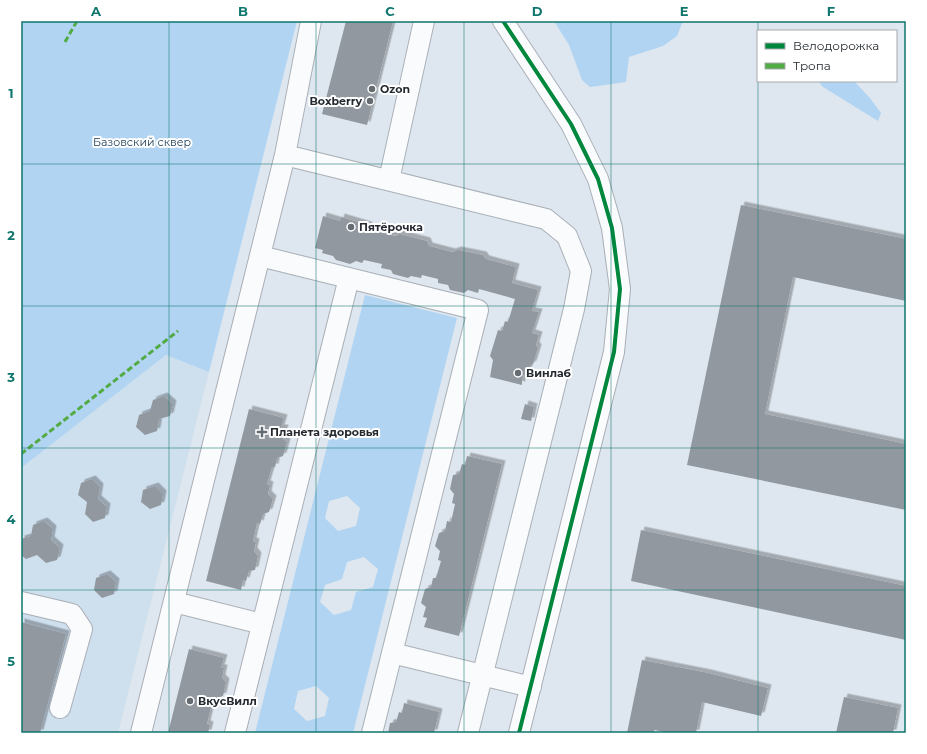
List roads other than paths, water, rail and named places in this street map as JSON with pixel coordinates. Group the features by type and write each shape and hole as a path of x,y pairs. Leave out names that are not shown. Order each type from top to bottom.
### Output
{"street":[{"path":"141,733 285,154 311,21"},
{"path":"388,180 424,21"},
{"path":"502,21 571,124 598,178 612,228 620,289 614,352 519,733"},
{"path":"285,154 546,219 567,236 581,271 574,309 468,733"},
{"path":"260,256 478,310 372,733"},
{"path":"235,733 348,278"},
{"path":"21,602 72,614 82,629 60,708"},
{"path":"174,602 262,624"},
{"path":"392,653 531,687"}],"place":[{"name":"Ozon","path":"372,89"},
{"name":"Boxberry","path":"370,101"},
{"name":"Пятёрочка","path":"351,227"},
{"name":"Винлаб","path":"518,373"},
{"name":"Планета здоровья","path":"262,432"},
{"name":"ВкусВилл","path":"190,701"}],"park label":[{"name":"Базовский сквер","path":"142,142"}]}
